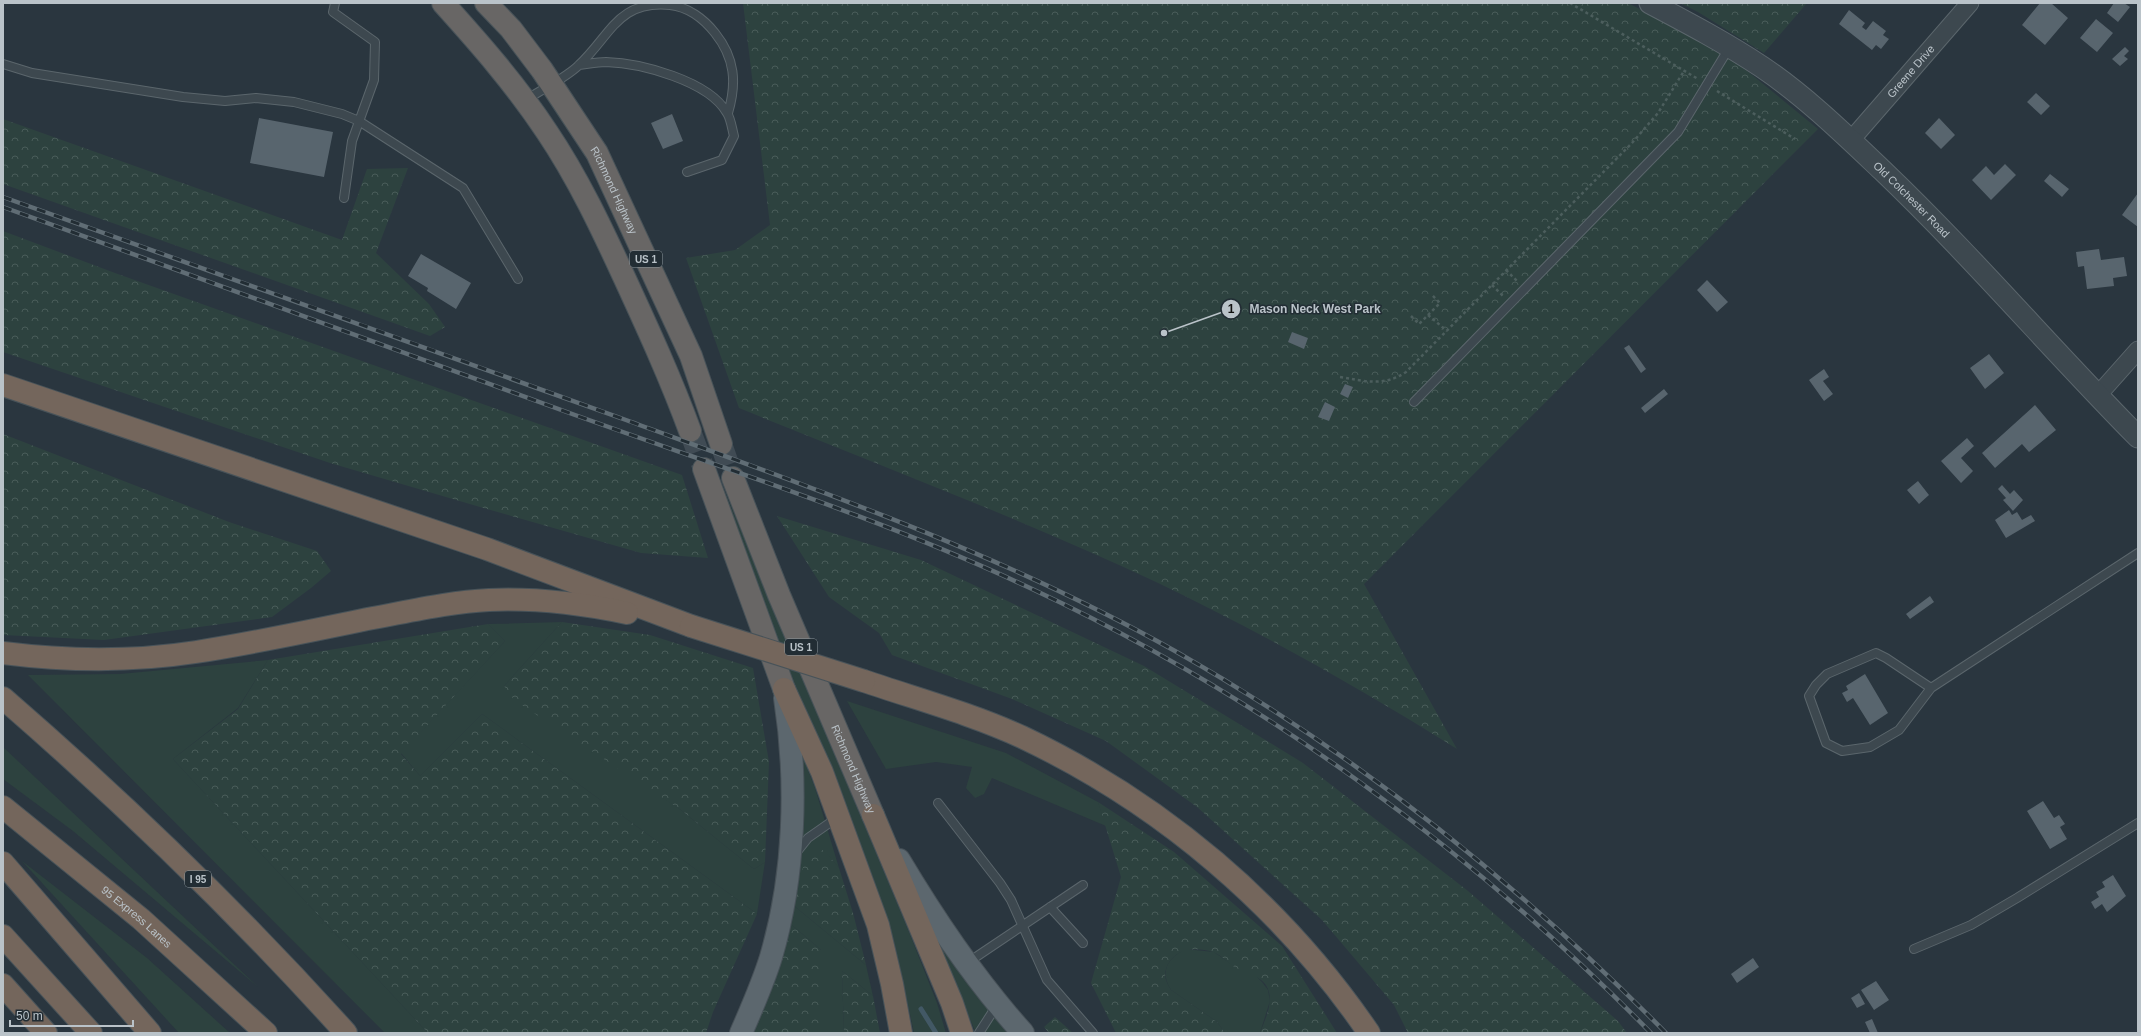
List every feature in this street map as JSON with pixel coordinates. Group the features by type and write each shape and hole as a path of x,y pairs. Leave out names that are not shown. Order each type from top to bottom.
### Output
{"highway":[{"name":"US 1","path":"443,3 496,63 525,100 563,156 607,240 667,370 690,431"},
{"name":"Richmond Highway","path":"486,3 511,29 551,83 597,153 691,356 721,444"},
{"path":"3,386 487,549 691,626 977,719 1021,737 1063,757 1144,806 1204,852 1260,903 1331,982 1368,1033"},
{"name":"US 1","path":"704,469 784,689"},
{"name":"Richmond Highway","path":"733,478 779,595 873,815"},
{"path":"3,653 50,659 86,661 161,656 253,642 434,606 489,600 592,606 691,626"},
{"path":"784,689 822,772 878,925 892,984 901,1033"},
{"name":"I 95","path":"3,698 158,839 241,921 346,1033"},
{"name":"95 Express Lanes","path":"3,807 141,919 266,1033"},
{"path":"873,815 949,996 962,1033"},
{"path":"3,863 150,1033"},
{"path":"3,936 91,1033"},
{"path":"3,985 46,1033"}],"main road":[{"name":"US 1","path":"741,1033 762,983 771,956 778,927 788,863 792,776 790,727 784,689"},
{"name":"Richmond Highway","path":"873,815 930,911 997,1004 1023,1033"}],"street":[{"name":"Old Colchester Road","path":"1650,3 1730,47 1762,67 1851,140 1960,247 2138,437"},
{"name":"Greene Drive","path":"1851,140 1970,3"},
{"path":"2098,395 2138,350"}],"lane":[{"path":"335,3 333,12 375,42 374,80 352,141 344,198"},
{"path":"525,100 579,65 630,10 644,4 677,5 696,14 710,26 721,41 730,59 734,89 728,113 734,136 722,160 687,172"},
{"path":"1414,402 1678,132 1730,47"},
{"path":"579,65 606,62 638,67 674,76 710,94 728,113"},
{"path":"3,64 32,73 183,97 225,101 256,98 294,102 342,114 359,121 463,188 518,279"},
{"path":"1932,688 1876,653 1827,674 1816,684 1809,696 1826,743 1842,751 1870,747 1899,730 1932,688 2138,553"},
{"path":"938,803 1000,883 1047,980 1093,1033"},
{"path":"788,863 808,838 839,817"},
{"path":"1914,949 1984,917 2137,823"},
{"path":"966,963 1083,885"},
{"path":"1050,907 1083,943"},
{"path":"979,1033 997,1004"}],"path":[{"path":"1570,3 1697,79"},
{"path":"1340,377 1378,383 1390,381 1406,372 1632,143 1658,113 1684,71"},
{"path":"1714,88 1795,139"},
{"path":"1411,316 1419,324 1440,303 1432,295"},
{"path":"1428,315 1447,331"}],"green space":[{"path":"743,3 1628,3 1709,45 1746,70 1818,129 1364,584 1457,749 1384,704 1309,661 1156,582 1105,558 949,492 739,408 686,258 735,250 770,225"},
{"path":"1680,3 1807,3 1764,53 1698,12"},
{"path":"3,119 342,240 367,169 408,168 376,253 429,304 445,327 430,336 3,184"},
{"path":"3,231 115,273 682,475 708,558 641,553 480,507 330,463 3,352"},
{"path":"3,434 229,522 317,551 331,571 272,617 104,640 3,635"},
{"path":"718,475 909,932 937,1003 946,1033 914,1033 894,941 873,877 766,621"},
{"path":"777,516 921,560 1144,666 1303,763 1468,891 1618,1021 1627,1033 1408,1033 1394,1005 1322,920 1197,807 1106,741 1012,699 892,655 879,633 829,597"},
{"path":"562,622 504,686 681,810 754,869 765,862 757,914 482,714 420,776 401,753 505,641 488,624"},
{"path":"562,622 650,635 753,668 769,762 765,862 754,869 681,810 514,700 504,686"},
{"path":"488,624 505,641 401,754 420,776 482,714 757,914 713,1012 706,1033 428,1033 173,759 238,709 268,660"},
{"path":"268,660 238,708 173,759 428,1033 385,1033 28,675 120,674"},
{"path":"847,701 1006,753 1098,802 1106,826 992,778 984,794 975,798 966,788 972,767 936,762 886,769"},
{"path":"798,744 815,788 839,868 824,851 792,904 866,965 873,996 842,971 844,1033 821,1033 821,950 787,921"},
{"path":"3,747 258,987 73,831 3,779"},
{"path":"1098,802 1174,852 1282,946 1337,1033 1260,1033 1268,1013 1270,1002 1269,992 1264,982 1255,976 1236,968 1216,953 1207,950 1194,949 1176,955 1168,964 1165,974 1167,984 1171,990 1217,1022 1225,1033 1116,1033 1091,983 1121,877"},
{"path":"824,850 839,868 853,913 866,965 792,904 804,864 815,851"},
{"path":"22,861 147,958 230,1033 179,1033"},
{"path":"924,914 980,1000 1010,1033 976,1033"},
{"path":"787,921 821,950 821,1033 754,1033 775,973"},
{"path":"1186,949 1214,952 1237,968 1255,975 1262,982 1268,990 1270,1001 1260,1033 1225,1033 1217,1022 1171,990 1167,983 1166,977 1167,966 1174,956"},
{"path":"842,971 873,996 880,1033 844,1033"},
{"path":"1055,1017 1073,1033 1049,1033 1044,1027"}],"building":[{"path":"2040,3 2051,3 2068,18 2045,45 2022,25"},
{"path":"2114,3 2124,3 2130,7 2118,22 2107,13"},
{"path":"1849,10 1865,23 1862,27 1866,30 1873,21 1886,31 1883,35 1889,39 1881,49 1876,45 1872,50 1839,24"},
{"path":"2096,19 2113,33 2097,52 2080,38"},
{"path":"2125,47 2129,51 2124,56 2128,59 2120,66 2112,59"},
{"path":"2036,93 2050,106 2041,115 2027,102"},
{"path":"672,114 683,141 663,149 651,123"},
{"path":"259,118 333,132 324,177 250,163"},
{"path":"1939,118 1955,135 1941,149 1925,133"},
{"path":"2005,164 2016,175 1991,200 1972,180 1986,166 1994,175"},
{"path":"2050,174 2069,189 2062,197 2044,181"},
{"path":"2138,193 2138,227 2122,215"},
{"path":"2099,249 2101,260 2124,257 2127,276 2113,278 2114,286 2087,289 2084,266 2078,267 2076,252"},
{"path":"421,254 471,283 456,309 427,291 428,288 408,276"},
{"path":"1707,280 1728,302 1717,312 1697,290"},
{"path":"1292,332 1308,338 1304,349 1288,342"},
{"path":"1629,345 1646,369 1641,373 1624,348"},
{"path":"1989,354 2004,373 1985,389 1970,368"},
{"path":"1824,369 1829,377 1823,381 1833,394 1824,401 1809,380"},
{"path":"1345,384 1353,387 1348,398 1340,394"},
{"path":"1664,389 1668,394 1645,413 1641,408"},
{"path":"1325,402 1335,407 1329,421 1318,417"},
{"path":"2035,405 2056,430 2029,452 2022,444 1995,468 1982,453"},
{"path":"1967,438 1974,446 1961,458 1973,471 1961,483 1941,461"},
{"path":"1918,481 1929,495 1919,504 1907,490"},
{"path":"2002,485 2010,494 2014,490 2023,500 2013,511 2003,500 2006,498 1998,489"},
{"path":"2009,510 2012,515 2017,512 2022,520 2031,515 2035,521 2006,538 1995,520"},
{"path":"1930,596 1934,602 1910,619 1906,614"},
{"path":"1865,674 1888,713 1870,725 1853,698 1847,702 1842,693 1848,690 1846,686"},
{"path":"2043,801 2054,818 2059,815 2065,824 2060,827 2067,839 2050,849 2027,811"},
{"path":"2113,875 2126,896 2107,912 2102,904 2095,909 2091,902 2099,897 2096,892 2105,887 2102,882"},
{"path":"1753,958 1759,967 1737,983 1731,974"},
{"path":"1876,981 1889,1000 1874,1010 1861,990"},
{"path":"1859,993 1865,1004 1857,1008 1851,998"},
{"path":"1872,1019 1878,1033 1870,1033 1865,1022"}],"waterway":[{"path":"921,1009 936,1033"}],"tunnel":[{"path":"690,431 704,469"},
{"path":"721,444 733,478"}],"railway":[{"path":"3,197 315,308 836,497 974,553 1042,583 1109,616 1175,651 1242,691 1308,733 1372,778 1434,825 1553,925 1666,1033"},
{"path":"3,207 575,415 862,517 975,563 1030,588 1116,631 1200,678 1282,728 1361,783 1437,841 1511,902 1582,966 1651,1033"}],"place":[{"name":"Mason Neck West Park","path":"1164,333"}]}
